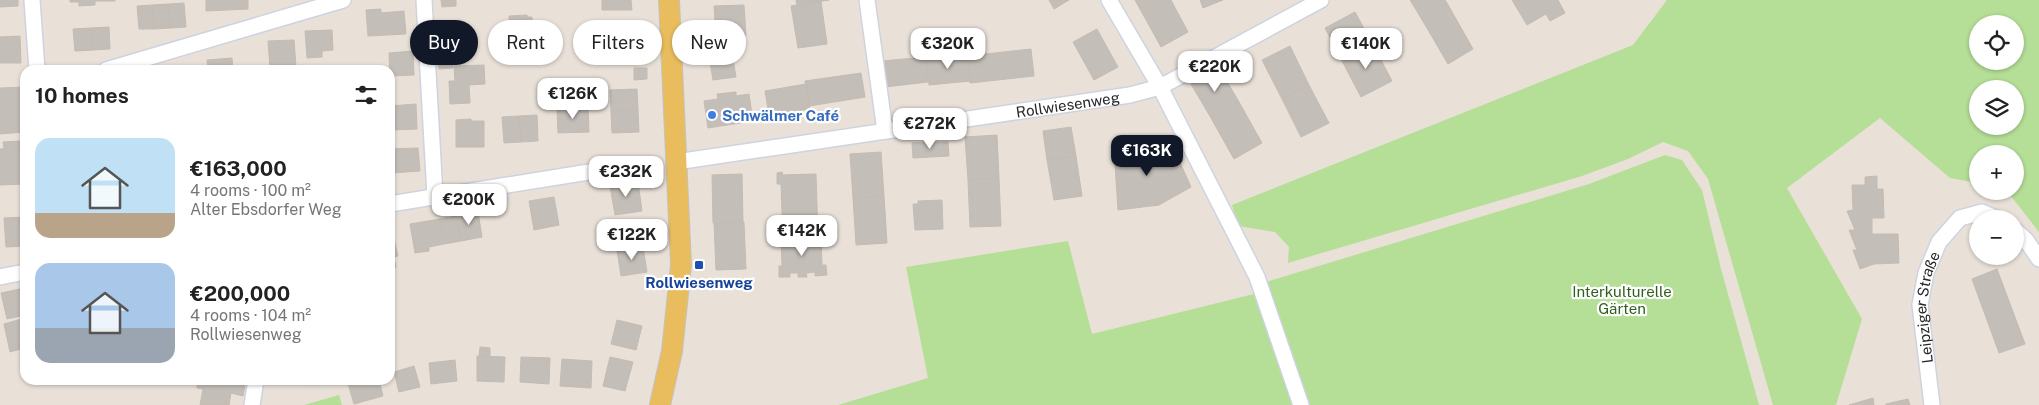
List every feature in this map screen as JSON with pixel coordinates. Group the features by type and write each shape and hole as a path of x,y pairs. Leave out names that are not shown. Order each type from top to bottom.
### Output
{"main road":[{"path":"660,405 672,351 681,265 669,0"}],"street":[{"path":"32,0 37,65"},
{"path":"123,65 343,0"},
{"path":"424,0 436,196"},
{"path":"867,0 885,130"},
{"path":"1108,0 1160,86 1256,277 1301,405"},
{"name":"Rollwiesenweg","path":"676,162 1130,94 1160,86 1321,0"},
{"path":"395,203 626,166"},
{"name":"Leipziger Straße","path":"1932,405 1920,305 1926,272 1939,242 1960,218 1969,216"},
{"path":"2024,238 2039,259"},
{"path":"0,277 20,273"},
{"path":"252,405 255,385"}],"green space":[{"path":"1667,0 2039,0 2039,232 2024,213 2024,210 2022,210 2014,200 2024,200 2024,145 1969,145 1969,182 1950,178 1880,118 1787,188 1862,319 1836,405 1773,405 1708,179 1688,151 1663,142 1628,159 1582,176 1288,263 1289,247 1275,232 1238,226 1232,205 1633,45"},
{"name":"Interkulturelle Gärten","path":"1665,155 1682,160 1702,190 1721,269 1759,405 838,405 928,378 906,267 1068,241 1092,334 1270,290 1266,282 1589,184"},
{"path":"339,395 342,405 304,405"}],"building":[{"path":"0,0 18,0 18,6 0,7"},
{"path":"70,0 115,1 95,1 95,5 79,6 79,2 70,2"},
{"path":"206,0 227,0 227,10 206,11"},
{"path":"227,0 248,0 248,9 227,10"},
{"path":"441,0 456,0 456,6 442,7"},
{"path":"602,0 631,0 632,10 602,10"},
{"path":"796,0 829,0 797,5"},
{"path":"1049,0 1069,0 1054,9"},
{"path":"1135,0 1156,0 1140,9"},
{"path":"1156,0 1171,0 1188,32 1161,47 1140,9"},
{"path":"1200,0 1223,0 1203,8"},
{"path":"1410,0 1445,0 1447,3 1421,18"},
{"path":"1512,0 1558,0 1565,13 1550,21 1546,14 1527,25"},
{"path":"821,1 827,44 798,48 791,6"},
{"path":"184,3 186,27 170,28 169,4"},
{"path":"1447,3 1473,49 1448,64 1421,18"},
{"path":"169,4 170,28 154,29 153,5"},
{"path":"153,5 154,29 139,29 137,6"},
{"path":"744,5 745,20 715,20 714,6"},
{"path":"381,9 381,13 404,11 406,34 368,36 366,10"},
{"path":"1355,12 1372,43 1341,59 1325,28"},
{"path":"527,15 527,17 532,17 532,20 509,20 509,16"},
{"path":"109,27 110,49 93,50 91,28"},
{"path":"91,28 93,50 75,51 73,29"},
{"path":"1097,29 1118,67 1094,80 1073,42"},
{"path":"332,30 333,50 322,51 322,57 307,58 305,31"},
{"path":"20,36 21,63 0,63 0,37"},
{"path":"294,40 296,65 270,65 268,41"},
{"path":"1372,43 1392,81 1361,97 1341,59"},
{"path":"1290,46 1309,85 1282,99 1262,60"},
{"path":"1031,49 1034,76 970,83 967,56"},
{"path":"410,51 410,65 414,65 414,75 395,76 395,65 390,65 389,53"},
{"path":"967,54 970,81 929,85 926,59"},
{"path":"926,57 928,82 885,87 882,61"},
{"path":"232,58 233,65 208,65 207,60"},
{"path":"439,65 453,65 453,68 439,69"},
{"path":"484,65 485,84 469,85 470,103 450,104 449,81 455,81 454,66"},
{"path":"710,65 734,65 736,77 713,80"},
{"path":"634,68 647,68 647,79 634,80"},
{"path":"1219,68 1239,102 1211,118 1191,84"},
{"path":"861,73 865,97 809,106 805,81"},
{"path":"806,84 810,109 769,115 765,91"},
{"path":"1309,85 1329,123 1301,137 1282,99"},
{"path":"20,87 20,132 0,134 0,88"},
{"path":"637,89 638,110 611,112 610,90"},
{"path":"736,92 736,96 749,94 753,121 708,128 704,101 718,99 717,94"},
{"path":"1239,102 1262,143 1234,159 1211,118"},
{"path":"416,104 417,129 395,130 395,106"},
{"path":"588,108 589,132 558,133 557,109"},
{"path":"638,110 639,132 612,133 611,112"},
{"path":"537,115 538,141 521,142 519,116"},
{"path":"519,116 521,142 504,143 502,117"},
{"path":"471,119 471,121 484,121 484,147 456,147 456,120"},
{"path":"1071,127 1076,156 1047,160 1043,131"},
{"path":"997,135 999,178 968,180 965,137"},
{"path":"1129,138 1178,158 1191,187 1159,205 1118,210 1115,165"},
{"path":"20,141 20,147 4,148 3,142"},
{"path":"948,142 949,156 913,158 912,143"},
{"path":"20,147 20,184 0,185 0,149"},
{"path":"418,148 420,171 395,173 395,149"},
{"path":"881,152 884,196 853,198 850,154"},
{"path":"1076,156 1082,196 1054,200 1047,160"},
{"path":"782,172 783,175 816,174 818,237 783,239 781,184 777,184 777,173"},
{"path":"742,174 743,222 713,223 712,175"},
{"path":"1877,176 1877,189 1883,189 1884,218 1872,218 1872,234 1898,234 1899,263 1874,264 1860,269 1853,250 1857,250 1849,230 1855,230 1847,211 1853,210 1852,185 1865,185 1865,177"},
{"path":"999,178 1001,226 970,227 968,180"},
{"path":"638,182 642,211 615,215 610,186"},
{"path":"884,196 887,243 856,245 853,198"},
{"path":"554,197 559,225 534,230 529,201"},
{"path":"942,200 943,229 915,230 913,204 918,204 918,201"},
{"path":"478,212 482,237 461,241 456,216"},
{"path":"456,216 461,241 444,244 440,219"},
{"path":"20,217 20,246 6,247 4,218"},
{"path":"440,219 444,244 429,247 429,251 415,253 410,224"},
{"path":"744,222 746,269 716,270 714,223"},
{"path":"821,237 822,265 826,265 827,275 815,276 815,272 806,273 807,277 798,277 798,273 790,273 790,277 779,277 779,266 782,266 781,239"},
{"path":"395,243 398,256 395,257"},
{"path":"643,247 647,272 621,276 617,251"},
{"path":"1997,269 2025,344 1999,353 1972,279"},
{"path":"20,289 20,316 7,319 1,293"},
{"path":"20,319 20,349 10,352 4,324"},
{"path":"617,320 642,326 636,350 611,344"},
{"path":"480,347 490,348 490,356 479,356"},
{"path":"477,356 505,357 504,382 477,381"},
{"path":"521,357 550,358 549,384 520,382"},
{"path":"610,357 633,362 625,391 603,386"},
{"path":"562,359 592,361 591,388 560,386"},
{"path":"455,360 457,381 431,384 429,363"},
{"path":"414,366 420,387 399,392 395,372"},
{"path":"197,385 245,385 243,396 231,393 229,405 200,405 203,389 197,388"},
{"path":"348,385 380,385 383,396 354,404"},
{"path":"1873,398 1874,405 1849,405"},
{"path":"1908,399 1910,405 1886,405 1886,404"}],"place":[{"name":"Schwälmer Café","path":"712,115"},
{"name":"Rollwiesenweg","path":"699,265"}]}
